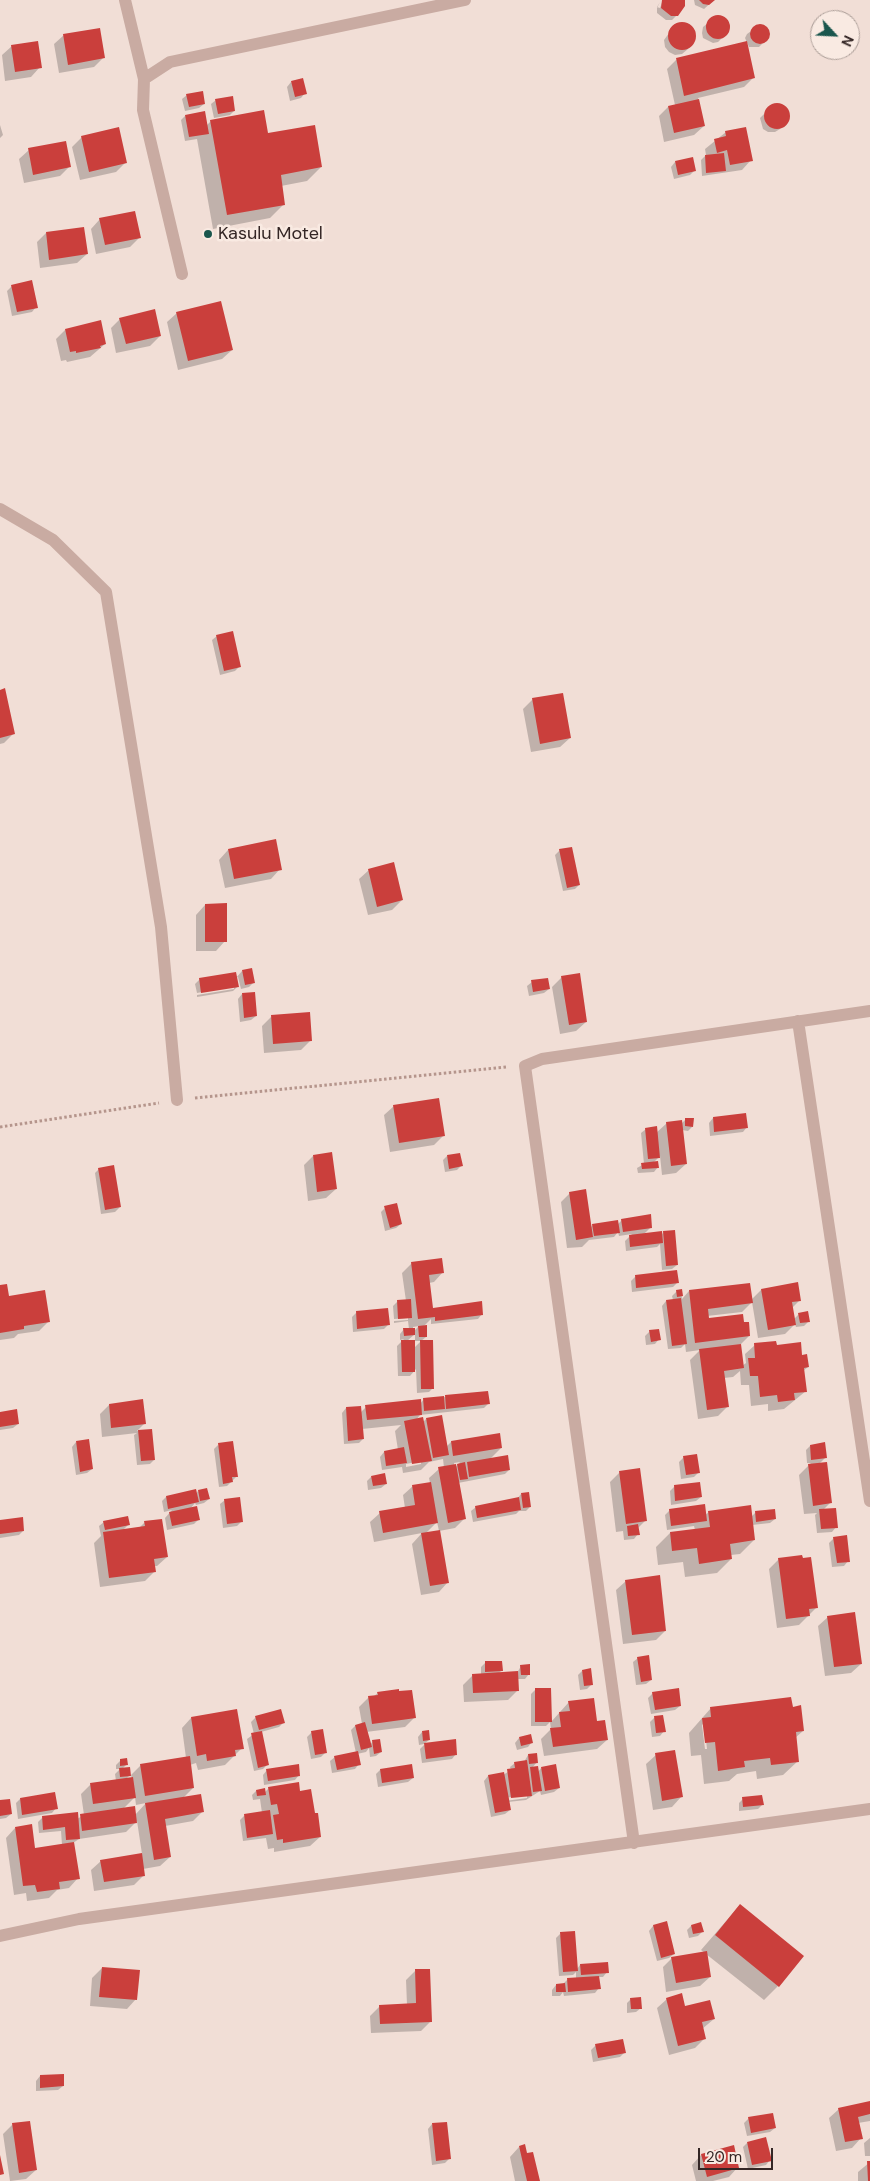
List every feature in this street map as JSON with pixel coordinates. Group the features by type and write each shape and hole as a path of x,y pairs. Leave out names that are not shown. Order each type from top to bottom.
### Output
{"street":[{"path":"125,0 144,79 143,110 182,274"},
{"path":"144,79 170,62 465,0"},
{"path":"0,509 53,540 106,592 161,927 177,1100"},
{"path":"634,1843 525,1066 542,1059 870,1011"},
{"path":"798,1022 870,1501"},
{"path":"0,1936 79,1919 870,1809"}],"path":[{"path":"0,1127 177,1100 525,1066"}],"building":[{"path":"662,0 685,0 685,6 678,16 671,16 661,8"},
{"path":"699,0 715,0 709,5 703,4"},
{"path":"718,15 723,16 729,22 729,32 723,38 718,39 713,38 707,32 706,27 707,22 713,16"},
{"path":"682,22 692,26 696,36 692,46 682,50 672,46 668,36 672,26"},
{"path":"756,24 764,24 770,30 770,38 764,44 756,44 750,38 750,30"},
{"path":"100,28 105,58 68,65 63,34"},
{"path":"38,41 42,68 15,72 11,45"},
{"path":"747,41 755,78 684,96 676,58"},
{"path":"303,78 307,94 295,97 291,81"},
{"path":"203,91 205,104 189,107 186,94"},
{"path":"233,96 235,111 218,114 215,99"},
{"path":"699,99 705,126 674,133 668,106"},
{"path":"777,103 786,107 790,116 786,125 777,129 768,125 764,116 768,107"},
{"path":"264,110 268,133 315,125 322,167 281,175 285,205 227,215 210,120"},
{"path":"205,111 209,134 189,137 185,115"},
{"path":"119,127 127,163 89,172 81,136"},
{"path":"746,127 753,161 730,165 727,150 717,153 714,139 726,136 725,131"},
{"path":"66,141 71,167 33,175 28,148"},
{"path":"724,153 726,171 706,173 705,155"},
{"path":"693,157 696,171 678,175 675,161"},
{"path":"135,211 141,238 105,245 99,218"},
{"path":"84,227 88,254 49,260 46,232"},
{"path":"32,280 38,308 17,312 11,285"},
{"path":"221,301 233,350 188,361 176,312"},
{"path":"155,309 161,336 126,344 119,318"},
{"path":"101,320 106,344 100,346 101,348 76,353 76,351 70,352 65,329"},
{"path":"233,631 241,667 224,671 216,635"},
{"path":"5,688 15,734 0,738 0,690"},
{"path":"563,693 571,738 540,744 532,698"},
{"path":"276,839 282,870 234,879 228,849"},
{"path":"572,847 580,885 567,888 559,849"},
{"path":"394,862 403,900 377,907 368,869"},
{"path":"227,903 227,942 205,942 205,904"},
{"path":"252,968 255,983 245,985 242,970"},
{"path":"236,972 239,987 201,993 199,978"},
{"path":"580,973 587,1022 569,1025 561,976"},
{"path":"548,978 550,989 533,992 531,980"},
{"path":"255,992 257,1016 244,1018 242,993"},
{"path":"310,1012 312,1041 273,1044 271,1015"},
{"path":"439,1098 445,1136 399,1143 393,1105"},
{"path":"746,1113 748,1128 714,1132 713,1117"},
{"path":"685,1118 694,1118 693,1127 685,1126"},
{"path":"682,1120 687,1164 671,1166 666,1122"},
{"path":"657,1126 660,1158 648,1159 645,1128"},
{"path":"332,1152 337,1189 317,1192 313,1155"},
{"path":"460,1153 463,1166 449,1169 447,1155"},
{"path":"658,1161 659,1168 642,1169 641,1163"},
{"path":"114,1165 121,1207 105,1210 98,1168"},
{"path":"586,1189 593,1237 576,1240 569,1192"},
{"path":"397,1203 402,1224 390,1228 384,1206"},
{"path":"651,1214 652,1228 623,1232 621,1219"},
{"path":"618,1220 620,1233 594,1236 592,1224"},
{"path":"675,1230 678,1265 666,1266 663,1231"},
{"path":"662,1231 663,1243 630,1247 629,1235"},
{"path":"442,1258 444,1273 429,1275 433,1308 482,1301 483,1315 435,1321 435,1317 418,1319 411,1262"},
{"path":"677,1270 679,1283 636,1288 635,1275"},
{"path":"798,1282 801,1301 792,1302 796,1325 768,1330 761,1289"},
{"path":"750,1283 753,1303 708,1309 709,1318 743,1314 744,1322 749,1322 750,1336 695,1343 689,1290"},
{"path":"7,1284 9,1296 45,1290 50,1322 24,1326 24,1329 0,1333 0,1285"},
{"path":"682,1289 683,1296 677,1297 676,1290"},
{"path":"681,1298 687,1344 672,1346 666,1300"},
{"path":"411,1299 412,1318 398,1319 397,1300"},
{"path":"388,1308 390,1325 357,1329 356,1311"},
{"path":"808,1311 810,1322 800,1323 798,1313"},
{"path":"427,1325 427,1337 419,1337 418,1326"},
{"path":"403,1328 415,1328 415,1335 404,1336"},
{"path":"659,1329 661,1340 651,1342 649,1330"},
{"path":"401,1340 415,1340 415,1372 402,1372"},
{"path":"420,1340 433,1340 434,1389 421,1389"},
{"path":"776,1341 777,1345 801,1342 802,1355 807,1354 809,1367 804,1368 807,1392 794,1393 795,1400 778,1402 777,1395 760,1397 758,1376 750,1376 748,1358 755,1358 754,1343"},
{"path":"741,1344 744,1368 724,1371 729,1407 707,1410 699,1349"},
{"path":"488,1391 490,1404 446,1409 445,1395"},
{"path":"444,1396 445,1409 424,1411 423,1398"},
{"path":"143,1399 146,1424 111,1428 109,1404"},
{"path":"421,1399 422,1415 367,1420 365,1405"},
{"path":"361,1406 364,1439 348,1441 346,1407"},
{"path":"17,1409 19,1424 0,1427 0,1412"},
{"path":"442,1415 449,1455 433,1458 426,1418"},
{"path":"423,1417 432,1461 412,1464 404,1421"},
{"path":"152,1429 155,1460 141,1461 138,1430"},
{"path":"500,1433 502,1448 453,1456 451,1441"},
{"path":"89,1439 93,1469 80,1472 76,1441"},
{"path":"233,1441 238,1477 232,1477 233,1482 223,1484 218,1443"},
{"path":"825,1442 827,1458 811,1460 810,1445"},
{"path":"404,1447 407,1463 386,1466 384,1451"},
{"path":"697,1454 700,1473 686,1475 683,1456"},
{"path":"508,1455 510,1470 469,1477 467,1462"},
{"path":"465,1462 468,1479 460,1480 457,1464"},
{"path":"827,1462 832,1503 813,1506 808,1464"},
{"path":"456,1464 466,1519 448,1523 438,1467"},
{"path":"640,1468 647,1521 626,1524 619,1471"},
{"path":"385,1473 387,1484 373,1486 371,1476"},
{"path":"431,1482 438,1523 383,1533 379,1511 415,1505 412,1485"},
{"path":"700,1482 702,1497 675,1501 674,1485"},
{"path":"207,1488 210,1499 200,1501 198,1490"},
{"path":"196,1489 199,1502 168,1509 166,1496"},
{"path":"529,1492 531,1507 523,1508 521,1493"},
{"path":"240,1497 243,1522 227,1524 224,1499"},
{"path":"519,1497 521,1510 477,1518 475,1506"},
{"path":"705,1504 707,1521 671,1526 669,1509"},
{"path":"751,1505 755,1540 730,1544 732,1559 699,1564 697,1548 672,1551 670,1532 710,1527 708,1511"},
{"path":"197,1506 200,1520 172,1526 169,1512"},
{"path":"836,1508 838,1528 821,1529 819,1509"},
{"path":"775,1509 776,1519 756,1522 755,1511"},
{"path":"128,1516 130,1525 105,1530 103,1521"},
{"path":"23,1517 24,1531 0,1534 0,1520"},
{"path":"162,1519 168,1557 154,1559 156,1572 109,1578 103,1532 145,1526 144,1521"},
{"path":"638,1524 640,1535 628,1536 627,1526"},
{"path":"440,1530 449,1583 430,1586 421,1533"},
{"path":"847,1535 850,1562 837,1563 833,1537"},
{"path":"802,1555 803,1558 811,1557 818,1608 809,1609 810,1616 786,1619 778,1558"},
{"path":"660,1575 666,1631 632,1635 625,1580"},
{"path":"855,1612 862,1664 834,1667 827,1616"},
{"path":"649,1655 652,1680 641,1682 637,1657"},
{"path":"485,1661 502,1661 503,1671 485,1672"},
{"path":"530,1664 530,1675 521,1675 520,1665"},
{"path":"591,1668 593,1685 584,1686 582,1670"},
{"path":"518,1671 519,1691 473,1693 472,1674"},
{"path":"535,1688 551,1688 552,1722 535,1722"},
{"path":"679,1688 681,1706 655,1710 652,1692"},
{"path":"399,1689 399,1691 412,1690 416,1718 372,1724 368,1696 378,1695 377,1692"},
{"path":"791,1697 793,1707 801,1705 804,1731 796,1732 799,1762 771,1765 770,1758 744,1761 745,1767 718,1771 715,1742 705,1743 702,1718 711,1717 710,1707"},
{"path":"594,1698 597,1721 605,1720 608,1740 553,1747 550,1728 561,1727 559,1712 570,1711 568,1701"},
{"path":"237,1709 244,1749 235,1750 236,1756 207,1761 206,1754 197,1756 191,1717"},
{"path":"281,1709 285,1723 259,1730 255,1716"},
{"path":"663,1715 666,1732 656,1733 654,1716"},
{"path":"365,1722 372,1747 361,1750 355,1725"},
{"path":"323,1729 327,1753 315,1755 311,1731"},
{"path":"429,1730 430,1740 423,1741 422,1731"},
{"path":"262,1731 269,1765 258,1768 251,1733"},
{"path":"531,1734 533,1743 521,1746 519,1737"},
{"path":"380,1739 382,1752 374,1754 372,1740"},
{"path":"456,1739 457,1755 426,1759 424,1743"},
{"path":"675,1750 683,1797 662,1801 655,1753"},
{"path":"358,1751 361,1765 337,1770 334,1756"},
{"path":"537,1753 538,1763 529,1764 528,1754"},
{"path":"190,1756 194,1788 145,1796 140,1764"},
{"path":"127,1758 128,1765 120,1766 120,1759"},
{"path":"527,1760 532,1796 511,1798 507,1769 515,1768 514,1762"},
{"path":"299,1764 300,1776 268,1781 266,1769"},
{"path":"412,1764 414,1778 382,1783 380,1769"},
{"path":"556,1764 560,1788 545,1791 541,1767"},
{"path":"538,1766 542,1791 533,1792 530,1767"},
{"path":"130,1767 131,1776 120,1777 119,1768"},
{"path":"504,1772 511,1810 495,1813 488,1775"},
{"path":"133,1777 136,1798 93,1804 90,1783"},
{"path":"299,1782 300,1791 311,1789 315,1813 318,1813 321,1837 283,1843 283,1839 277,1840 273,1815 279,1814 277,1804 271,1805 268,1787"},
{"path":"265,1788 266,1795 257,1796 256,1790"},
{"path":"55,1792 58,1809 22,1815 20,1798"},
{"path":"201,1794 204,1812 165,1819 171,1857 154,1860 145,1803"},
{"path":"762,1795 764,1805 743,1807 742,1797"},
{"path":"10,1799 12,1814 0,1816 0,1800"},
{"path":"135,1806 137,1823 82,1831 80,1814"},
{"path":"270,1810 273,1834 247,1838 244,1814"},
{"path":"78,1812 80,1839 66,1840 65,1827 43,1830 42,1816"},
{"path":"32,1824 35,1848 74,1842 80,1879 59,1882 60,1889 37,1892 35,1885 23,1886 15,1827"},
{"path":"142,1853 145,1876 104,1882 100,1860"},
{"path":"740,1904 804,1956 779,1987 715,1935"},
{"path":"667,1921 675,1954 661,1958 653,1925"},
{"path":"701,1922 704,1932 693,1934 691,1925"},
{"path":"575,1931 578,1971 563,1972 560,1932"},
{"path":"707,1951 711,1977 676,1983 671,1957"},
{"path":"608,1962 609,1973 581,1975 580,1964"},
{"path":"102,1967 140,1970 137,2000 99,1997"},
{"path":"415,1969 430,1969 432,2022 380,2024 379,2005 416,2003"},
{"path":"599,1976 601,1989 568,1992 567,1978"},
{"path":"565,1983 566,1992 556,1992 556,1984"},
{"path":"682,1993 685,2006 710,2000 715,2019 702,2022 706,2039 678,2046 666,1998"},
{"path":"641,1997 642,2009 631,2009 630,1998"},
{"path":"623,2039 626,2053 598,2058 595,2044"},
{"path":"64,2074 64,2086 40,2088 40,2075"},
{"path":"870,2101 870,2114 858,2117 863,2139 845,2142 838,2108"},
{"path":"773,2113 776,2128 751,2133 748,2117"},
{"path":"30,2121 37,2170 19,2173 12,2123"},
{"path":"447,2122 451,2159 436,2161 432,2123"},
{"path":"766,2137 772,2161 752,2165 747,2142"},
{"path":"525,2144 527,2153 533,2152 540,2181 527,2181 519,2146"},
{"path":"734,2145 739,2168 707,2177 701,2154"},
{"path":"0,2155 4,2174 0,2175"},
{"path":"867,2161 870,2161 870,2181 868,2181"}],"place":[{"name":"Kasulu Motel","path":"208,234"}]}
